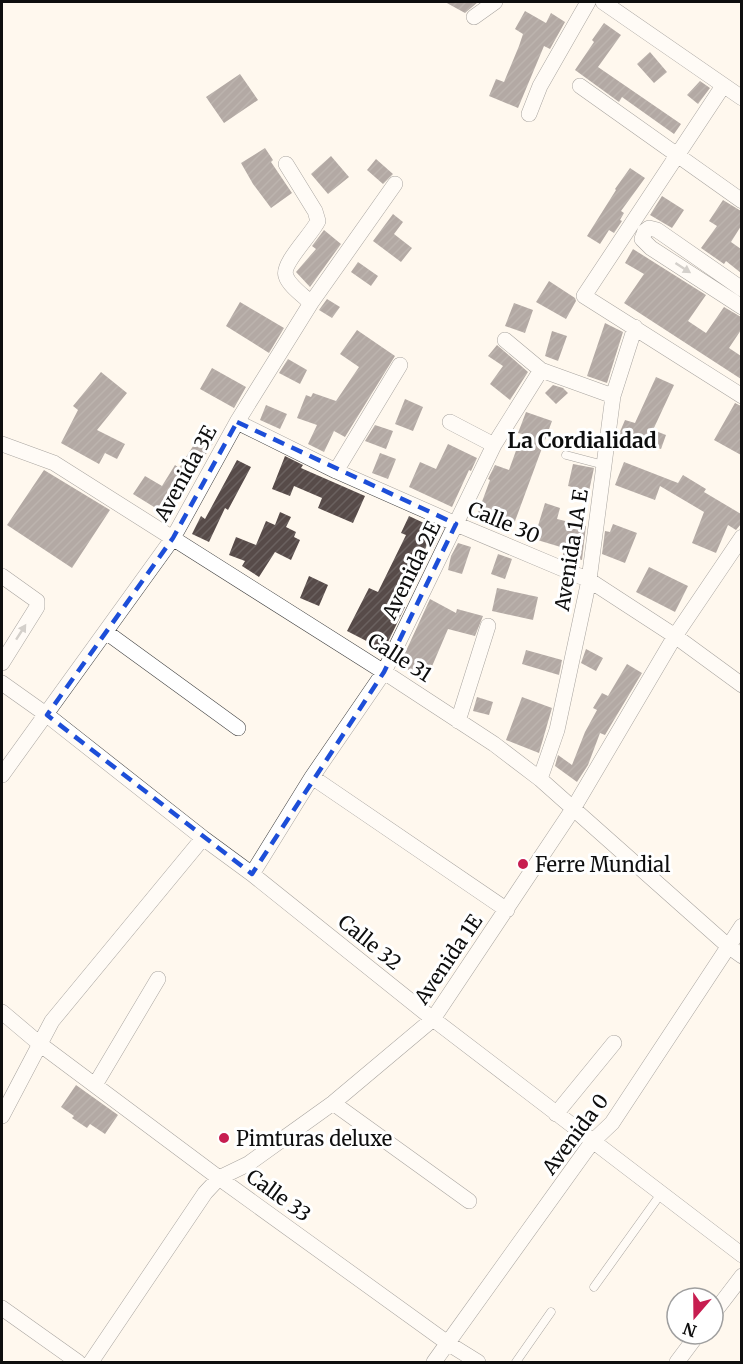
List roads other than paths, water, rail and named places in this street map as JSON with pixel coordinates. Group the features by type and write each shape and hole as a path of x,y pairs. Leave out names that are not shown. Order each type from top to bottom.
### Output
{"street":[{"path":"474,17 495,2"},
{"path":"529,114 540,86 588,2"},
{"path":"603,2 741,98"},
{"path":"580,86 741,201"},
{"path":"723,86 584,296 741,396"},
{"path":"286,164 315,211 318,221 313,231 289,261 285,271 286,278 311,303"},
{"name":"Avenida 3E","path":"2,775 173,538 237,422 311,303 395,184"},
{"path":"741,289 657,230 649,228 645,231 642,239 651,248 741,307"},
{"name":"Avenida 1A E","path":"540,779 557,730 589,580 606,465 613,396 635,327"},
{"path":"505,340 541,370 613,396"},
{"path":"336,471 400,365"},
{"name":"Avenida 2E","path":"252,874 312,777 384,672 495,445 541,370"},
{"name":"Calle 30","path":"237,422 336,471 589,580 675,636 741,685"},
{"path":"450,422 495,445"},
{"name":"Calle 31","path":"2,444 54,463 494,744 540,779 741,956"},
{"name":"Avenida 1E","path":"92,1362 206,1193 219,1178 248,1164 333,1103 433,1019 573,808 675,636 741,537"},
{"path":"2,576 37,601 37,607 2,663"},
{"path":"458,721 488,626"},
{"path":"106,632 238,728"},
{"name":"Calle 32","path":"2,683 252,874 433,1019 660,1195 741,1255"},
{"path":"312,777 507,910"},
{"path":"2,1116 52,1022 202,838"},
{"name":"Avenida 0","path":"434,1362 592,1142 612,1123 741,926"},
{"path":"94,1085 159,978"},
{"name":"Calle 33","path":"2,1012 41,1045 219,1178 449,1344 478,1362"},
{"path":"556,1114 614,1043"},
{"path":"333,1103 469,1201"},
{"path":"725,1298 741,1276"},
{"path":"2,1308 78,1362"},
{"path":"677,1362 689,1346"}],"lane":[{"path":"566,455 606,465"},
{"path":"594,1287 660,1195"},
{"path":"516,1362 551,1312"}],"place":[{"name":"Ferre Mundial","path":"523,864"},
{"name":"Pimturas deluxe","path":"224,1138"}],"district":[{"name":"La Cordialidad","path":"582,440"}]}
